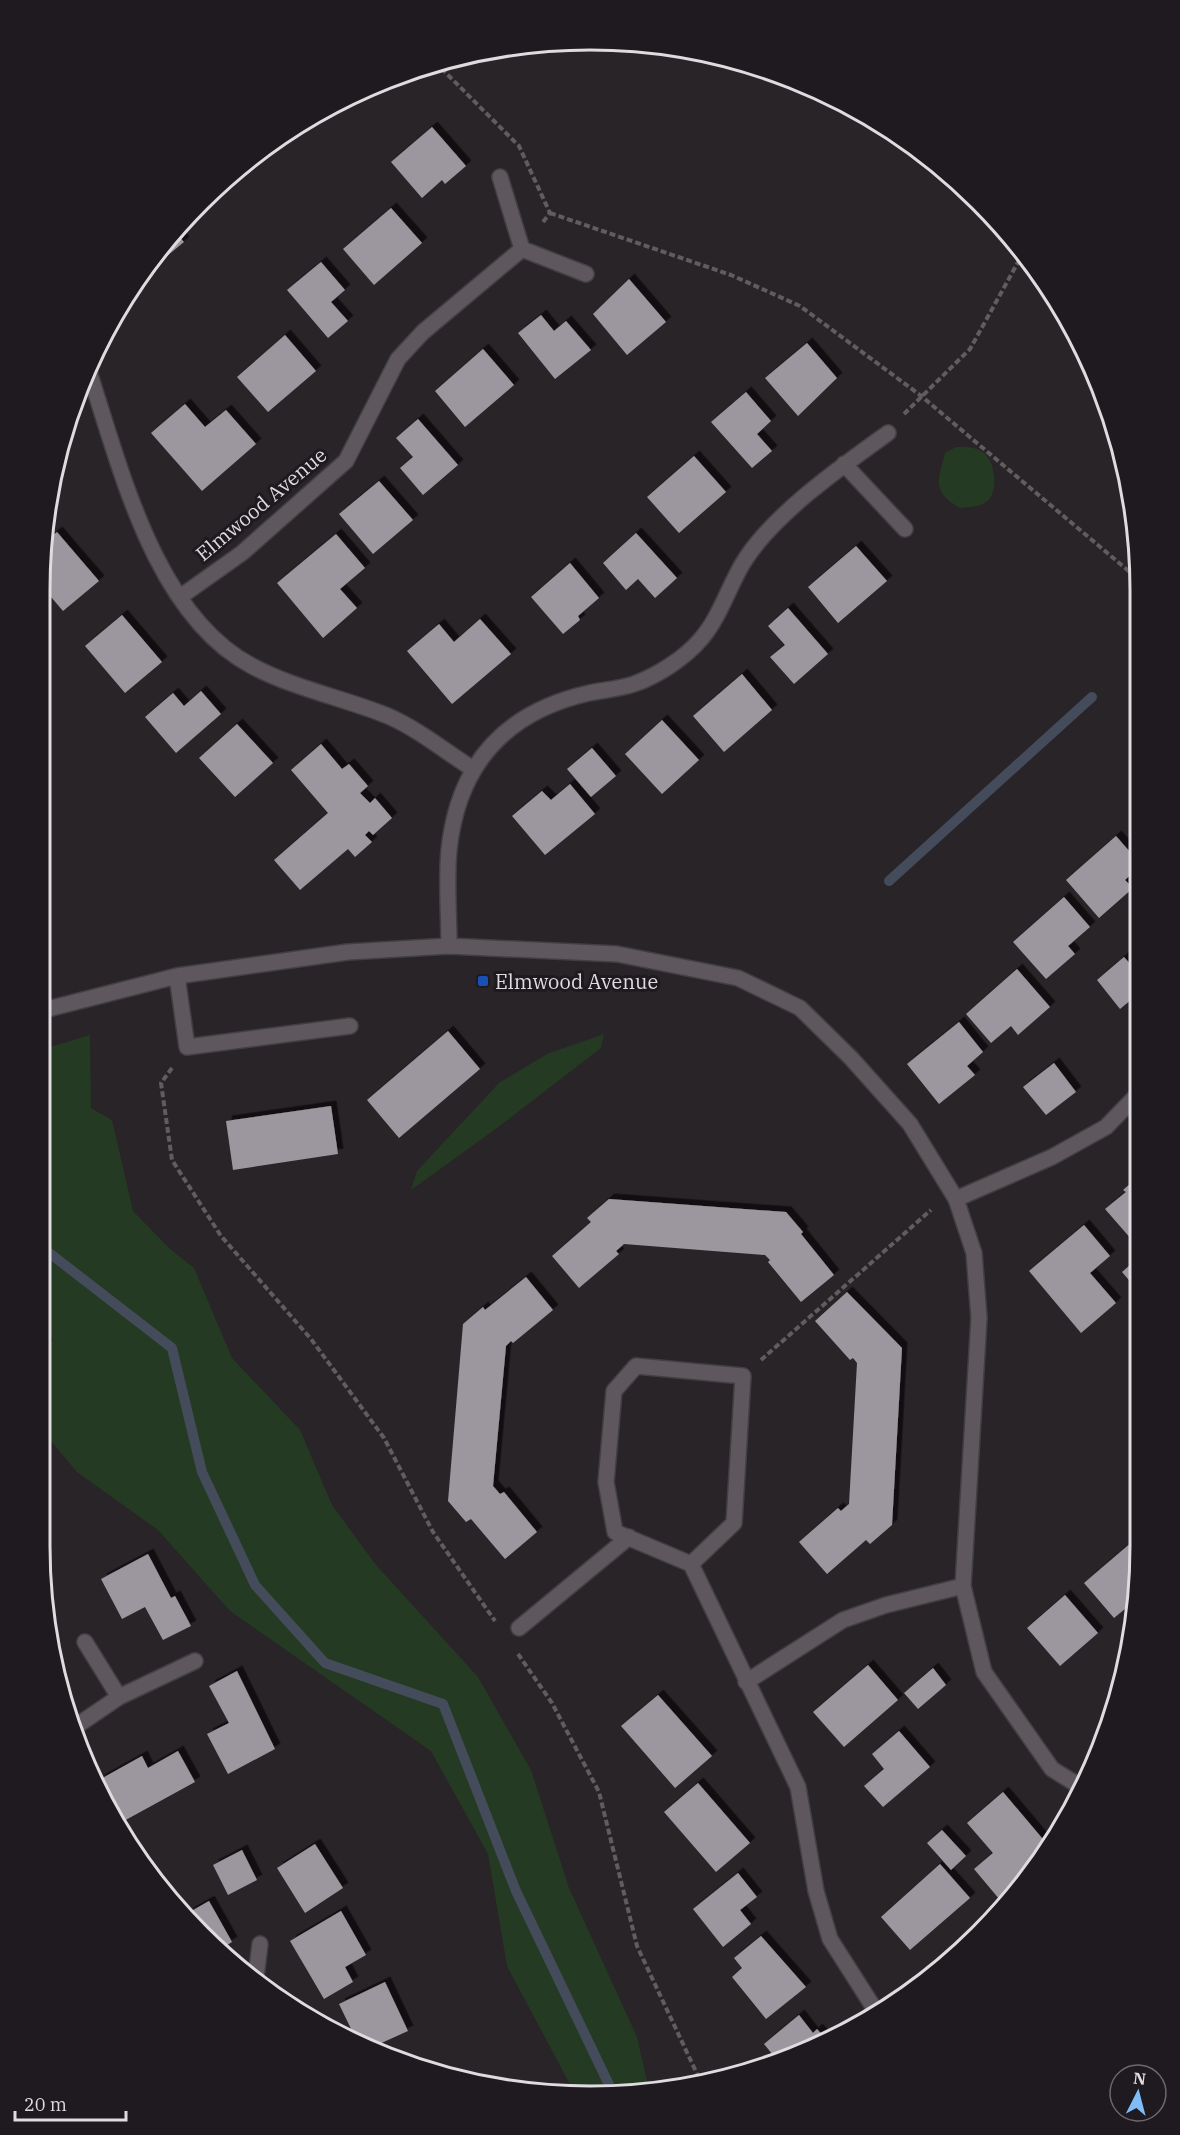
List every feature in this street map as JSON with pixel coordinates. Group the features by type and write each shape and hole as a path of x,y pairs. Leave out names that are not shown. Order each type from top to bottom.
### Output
{"street":[{"path":"500,177 522,249 585,274"},
{"name":"Elmwood Avenue","path":"180,597 242,553 346,460 398,359 423,332 522,249"},
{"path":"92,381 146,540 180,597 214,641 251,666 288,682 391,717 473,769"},
{"path":"449,946 449,851 457,806 473,769 496,739 542,707 587,693 634,684 672,664 701,639 727,599 743,563 765,536 844,464 888,433"},
{"path":"844,464 905,529"},
{"path":"50,1008 177,976 348,952 449,946 617,954 738,978 800,1008 851,1058 910,1124 954,1195 974,1253 979,1317 963,1586 984,1672 1052,1769 1075,1783"},
{"path":"177,976 187,1047 350,1026"},
{"path":"954,1195 1052,1157 1106,1127 1130,1102"},
{"path":"692,1564 734,1523 743,1376 636,1366 614,1390 606,1482 615,1532 692,1564 746,1682 798,1787 816,1891 830,1939 872,2005"},
{"path":"519,1628 628,1538"},
{"path":"746,1682 843,1620 886,1605 963,1586"},
{"path":"86,1642 119,1697"},
{"path":"80,1724 119,1697 195,1661"},
{"path":"257,1970 260,1944"}],"path":[{"path":"550,213 731,275 800,306 920,395 1129,572"},
{"path":"920,395 970,349 1019,261"},
{"path":"187,1047 161,1083 172,1160 220,1236 311,1339 384,1438 433,1532 499,1627"},
{"path":"743,1376 954,1195"},
{"path":"512,1646 552,1703 599,1792 637,1946 697,2074"}],"green space":[{"path":"956,447 977,449 988,457 993,471 994,487 992,494 983,504 960,508 941,491 939,478 945,453"},
{"path":"604,1034 601,1048 497,1128 411,1190 417,1171 499,1083 547,1054"},
{"path":"90,1035 91,1108 112,1120 133,1211 170,1249 194,1268 232,1358 300,1430 332,1505 376,1565 478,1677 531,1770 569,1888 637,2037 647,2082 590,2086 570,2085 507,1966 488,1854 431,1751 230,1611 158,1530 77,1472 50,1440 50,1343 53,1339 50,1335 50,1047"}],"building":[{"path":"432,127 466,166 445,184 442,180 422,198 391,162"},
{"path":"391,208 422,243 374,285 343,249"},
{"path":"180,238 184,242 161,261"},
{"path":"321,262 345,290 331,302 348,321 328,338 287,290"},
{"path":"629,279 666,322 627,355 593,314"},
{"path":"541,315 554,331 566,321 591,350 555,379 518,333"},
{"path":"285,335 316,371 268,412 237,377"},
{"path":"807,343 837,378 798,416 765,378"},
{"path":"483,349 514,385 465,427 435,391"},
{"path":"746,392 771,421 757,434 772,451 752,468 711,422"},
{"path":"185,404 205,427 226,410 256,444 202,491 151,433"},
{"path":"418,419 458,465 423,495 400,468 413,457 396,438"},
{"path":"694,456 726,492 679,533 647,497"},
{"path":"379,481 413,520 373,554 339,514"},
{"path":"57,532 99,581 63,611 50,596 53,536"},
{"path":"636,533 677,578 655,598 638,579 626,590 603,563"},
{"path":"336,534 365,568 340,589 357,608 323,638 277,583"},
{"path":"856,546 887,581 838,623 808,587"},
{"path":"570,563 599,598 578,616 580,620 563,634 531,597"},
{"path":"788,608 828,654 794,684 770,657 785,645 768,626"},
{"path":"122,615 162,662 125,693 85,646"},
{"path":"480,619 511,654 452,704 407,651 439,624 454,642"},
{"path":"742,674 772,710 724,752 693,716"},
{"path":"201,691 221,714 176,753 145,717 173,693 184,706"},
{"path":"662,720 699,760 662,794 625,754"},
{"path":"237,724 273,763 235,797 199,758"},
{"path":"321,744 342,769 349,764 368,786 360,793 370,803 375,798 392,818 373,835 369,831 365,835 372,842 355,857 348,849 300,890 274,860 328,813 291,770"},
{"path":"592,748 616,776 591,797 567,769"},
{"path":"570,784 595,814 545,855 512,816 542,791 551,800"},
{"path":"1116,836 1130,852 1130,875 1125,880 1130,885 1130,891 1099,918 1066,880"},
{"path":"1064,897 1090,927 1068,946 1075,954 1046,979 1013,942"},
{"path":"1124,957 1130,964 1130,1001 1120,1009 1097,980"},
{"path":"1017,969 1050,1007 1018,1035 1011,1026 991,1043 966,1014"},
{"path":"959,1022 983,1052 967,1066 975,1075 939,1104 907,1064"},
{"path":"448,1031 480,1069 399,1138 367,1100"},
{"path":"1054,1063 1076,1092 1046,1115 1023,1087"},
{"path":"331,1106 338,1154 233,1170 226,1121"},
{"path":"1130,1184 1130,1238 1105,1209 1126,1192 1123,1190"},
{"path":"609,1199 786,1212 834,1275 801,1302 768,1262 770,1260 765,1255 624,1244 616,1251 619,1254 579,1288 552,1256 591,1222 587,1218"},
{"path":"1084,1225 1110,1256 1090,1273 1116,1303 1081,1333 1029,1271"},
{"path":"1130,1265 1130,1281 1122,1272"},
{"path":"526,1277 553,1310 513,1343 511,1341 506,1346 493,1486 500,1494 504,1492 537,1532 505,1559 471,1519 466,1522 448,1501 463,1324 483,1307 485,1310"},
{"path":"847,1292 902,1348 892,1525 870,1544 866,1540 827,1574 799,1542 838,1508 841,1511 849,1504 857,1363 853,1358 850,1360 815,1321"},
{"path":"1130,1544 1127,1608 1114,1618 1084,1583"},
{"path":"148,1554 171,1598 175,1596 191,1626 163,1640 145,1607 122,1619 101,1579"},
{"path":"1065,1595 1098,1633 1060,1666 1027,1628"},
{"path":"868,1665 898,1700 844,1747 813,1712"},
{"path":"933,1668 946,1685 918,1709 904,1693"},
{"path":"237,1671 275,1749 228,1774 207,1734 229,1723 209,1686"},
{"path":"658,1695 712,1756 675,1788 621,1726"},
{"path":"899,1731 930,1767 883,1807 864,1786 884,1769 872,1754"},
{"path":"178,1751 195,1782 125,1820 102,1778 142,1756 148,1768"},
{"path":"698,1783 750,1843 716,1872 664,1812"},
{"path":"1003,1792 1043,1839 1019,1874 998,1898 974,1869 993,1853 967,1823"},
{"path":"942,1830 966,1856 951,1870 927,1843"},
{"path":"315,1844 343,1888 305,1913 277,1868"},
{"path":"242,1850 257,1880 228,1895 213,1865"},
{"path":"940,1864 970,1898 910,1950 881,1917"},
{"path":"738,1873 757,1897 740,1910 751,1924 723,1947 693,1909"},
{"path":"209,1901 232,1942 227,1945 193,1910"},
{"path":"341,1911 366,1955 345,1967 353,1982 324,1999 290,1941"},
{"path":"761,1936 806,1987 766,2019 732,1977 742,1968 734,1958"},
{"path":"385,1982 408,2031 381,2043 352,2030 339,2004"},
{"path":"799,2015 813,2033 817,2029 821,2033 772,2054 764,2044"}],"waterway":[{"path":"889,881 1092,697"},
{"path":"50,1254 172,1348 202,1472 255,1585 325,1663 443,1704 516,1891 609,2085"}],"place":[{"name":"Elmwood Avenue","path":"483,981"}]}
